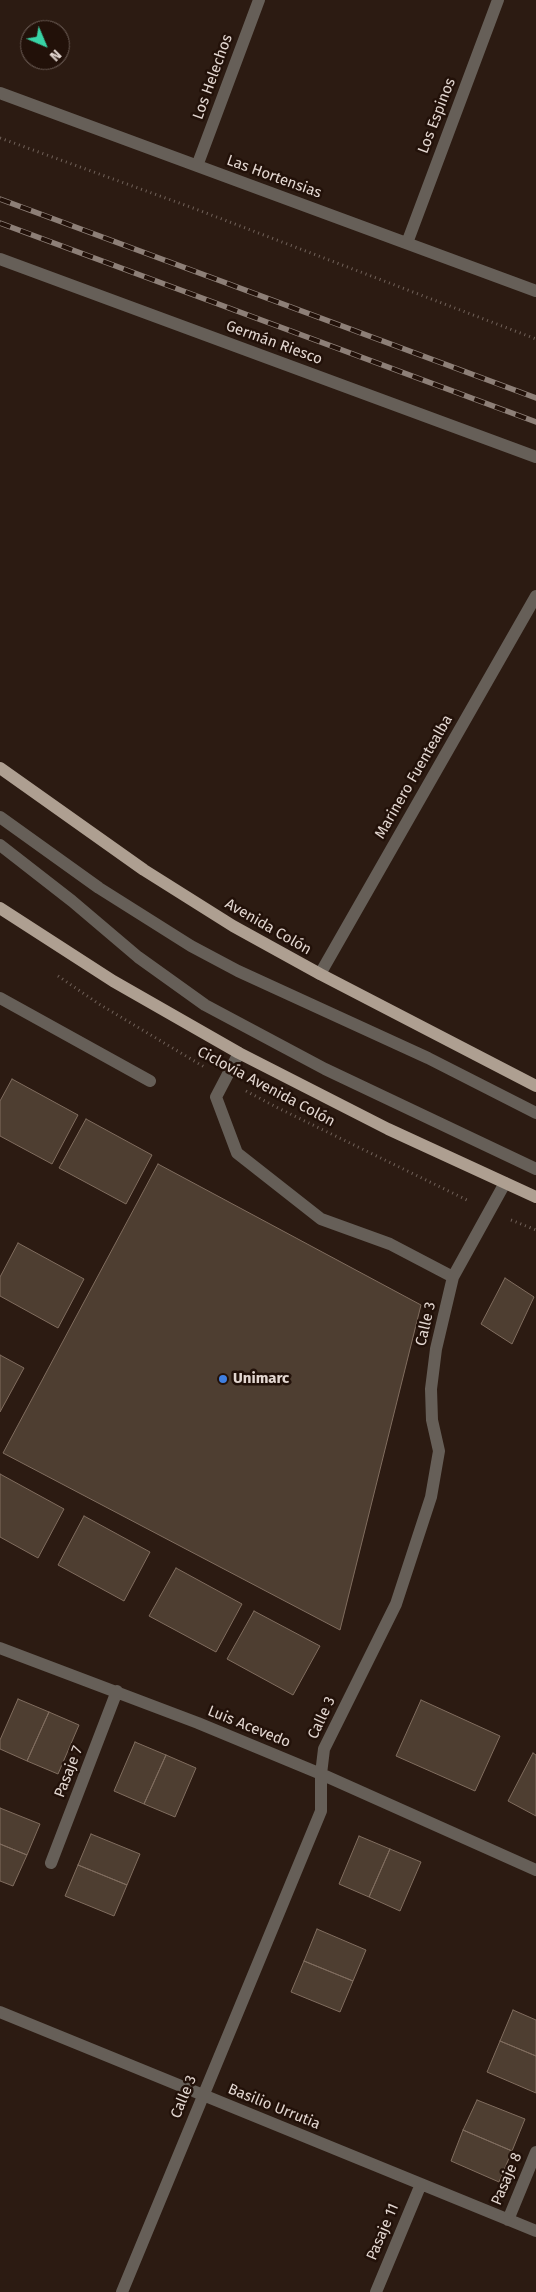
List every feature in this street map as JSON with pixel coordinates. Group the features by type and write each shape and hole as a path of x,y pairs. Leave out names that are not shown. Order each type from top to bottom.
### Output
{"main road":[{"name":"Avenida Colón","path":"0,768 144,870 233,926 320,974 536,1086"},
{"path":"0,908 113,981 239,1054 388,1129 536,1197"}],"street":[{"name":"Los Helechos","path":"197,166 259,0"},
{"name":"Los Espinos","path":"406,243 498,0"},
{"name":"Las Hortensias","path":"0,93 536,291"},
{"name":"Germán Riesco","path":"0,259 536,457"},
{"name":"Marinero Fuentealba","path":"320,974 536,596"},
{"path":"0,817 99,888 191,946 238,971 428,1058 536,1113"},
{"path":"0,845 65,895 138,957 205,1005 325,1069 536,1169"},
{"path":"0,998 150,1081"},
{"path":"239,1054 216,1096 237,1153 321,1219 390,1244 453,1277"},
{"name":"Calle 3","path":"122,2292 321,1811 321,1774 324,1749 396,1604 431,1497 439,1450 432,1420 431,1389 436,1349 453,1277 491,1212 505,1183"},
{"name":"Luis Acevedo","path":"0,1648 117,1691 321,1774 536,1870"},
{"name":"Pasaje 7","path":"51,1863 117,1691"},
{"name":"Basilio Urrutia","path":"0,2012 536,2231"},
{"name":"Pasaje 8","path":"508,2220 536,2152"},
{"name":"Pasaje 11","path":"376,2292 421,2184"}],"path":[{"path":"0,138 193,208 536,339"},
{"name":"Ciclovía Avenida Colón","path":"58,976 167,1046 278,1108 491,1212 536,1230"}],"building":[{"path":"12,1079 78,1115 52,1164 0,1136 0,1101"},
{"path":"86,1119 152,1155 126,1204 59,1168"},
{"name":"Unimarc","path":"158,1164 421,1305 340,1630 3,1453"},
{"path":"18,1243 84,1279 58,1328 0,1296 0,1277"},
{"path":"505,1278 534,1297 512,1344 481,1324"},
{"path":"0,1355 24,1368 0,1412"},
{"path":"0,1474 64,1509 38,1558 0,1537"},
{"path":"84,1516 150,1552 124,1601 58,1565"},
{"path":"176,1568 242,1604 216,1652 149,1616"},
{"path":"254,1611 320,1646 293,1695 227,1659"},
{"path":"18,1699 49,1712 27,1761 0,1749 0,1740"},
{"path":"421,1700 500,1736 475,1791 396,1756"},
{"path":"49,1712 79,1725 58,1774 27,1761"},
{"path":"135,1742 166,1755 144,1804 114,1791"},
{"path":"533,1753 536,1755 536,1816 508,1801"},
{"path":"166,1755 196,1768 175,1817 144,1804"},
{"path":"0,1808 40,1824 27,1855 0,1844"},
{"path":"91,1834 140,1854 127,1885 78,1865"},
{"path":"359,1836 390,1849 369,1897 339,1884"},
{"path":"0,1844 27,1855 13,1886 0,1881"},
{"path":"390,1849 421,1862 400,1911 369,1897"},
{"path":"78,1865 127,1885 114,1916 65,1896"},
{"path":"317,1929 366,1950 353,1981 304,1961"},
{"path":"304,1961 353,1981 340,2012 291,1992"},
{"path":"513,2010 536,2020 536,2056 500,2041"},
{"path":"500,2041 536,2056 536,2093 487,2072"},
{"path":"477,2100 525,2119 512,2151 463,2130"},
{"path":"463,2130 512,2151 499,2182 451,2161"}],"railway":[{"path":"0,199 536,398"},
{"path":"0,223 536,422"}],"place":[{"name":"Unimarc","path":"223,1379"}]}
